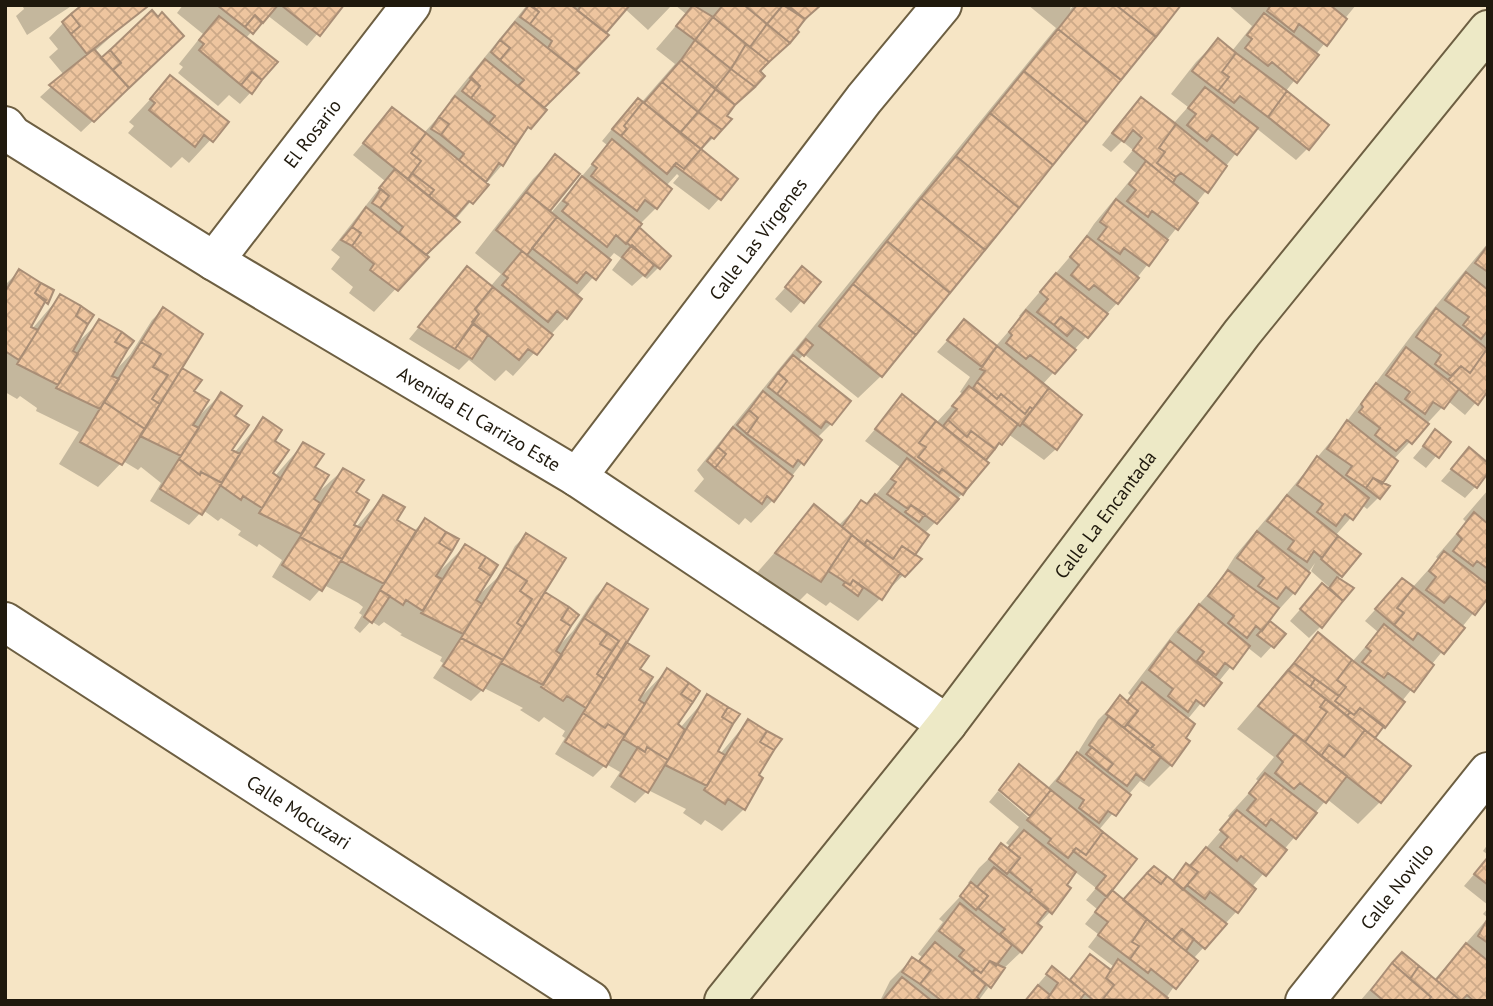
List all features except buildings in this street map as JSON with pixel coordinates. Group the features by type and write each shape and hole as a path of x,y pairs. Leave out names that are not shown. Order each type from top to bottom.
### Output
{"street":[{"name":"El Rosario","path":"214,261 411,5"},
{"name":"Calle Las Virgenes","path":"577,477 864,99 943,5"},
{"name":"Calle La Encantada","path":"724,1001 947,724 1242,333 1488,30"},
{"name":"Avenida El Carrizo Este","path":"5,127 12,135 214,261 577,477 947,724"},
{"name":"Calle Mocuzari","path":"5,622 591,1001"},
{"name":"Calle Novillo","path":"1305,1001 1488,772"}]}
